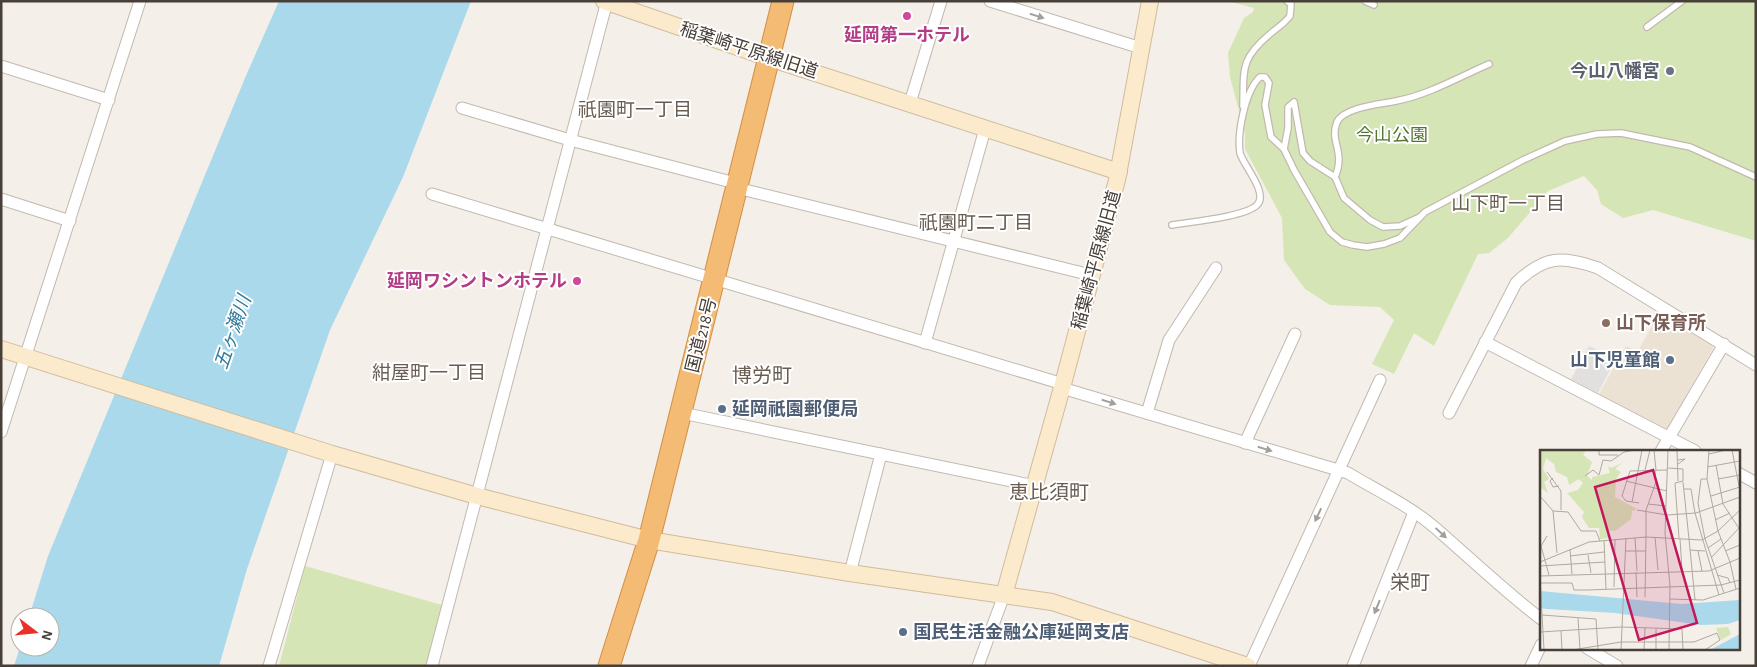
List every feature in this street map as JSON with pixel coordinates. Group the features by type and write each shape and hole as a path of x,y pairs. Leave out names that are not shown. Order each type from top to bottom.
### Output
{"highway":[{"name":"国道218号","path":"609,666 649,540 716,278 783,1"}],"street":[{"path":"1,432 140,1"},
{"path":"910,103 941,1"},
{"path":"990,1 1141,48"},
{"path":"1119,172 1150,1"},
{"path":"432,666 606,2"},
{"name":"稲葉崎平原線旧道","path":"606,2 769,58 1119,172 1063,386 1004,596"},
{"path":"1,66 109,100"},
{"path":"462,108 738,186 953,242 1091,275"},
{"path":"925,342 984,129"},
{"path":"432,194 716,278 1338,471 1363,482 1414,512 1432,525 1485,574 1540,618"},
{"path":"1,199 70,221"},
{"path":"1448,413 1516,283 1531,268 1552,259 1571,259 1598,268 1756,365"},
{"path":"1147,413 1169,340 1216,268"},
{"path":"1246,443 1295,334"},
{"path":"1485,342 1693,450"},
{"path":"1662,450 1724,344"},
{"path":"1,349 328,453 477,496 649,540 850,573 1052,602 1249,666 1380,380"},
{"path":"682,412 1035,486"},
{"path":"269,666 328,453"},
{"path":"850,573 881,454"},
{"path":"1740,474 1756,482"},
{"path":"1353,666 1414,512"},
{"path":"978,666 1004,596"},
{"path":"1531,666 1540,647"},
{"path":"1590,650 1617,666"}],"lane":[{"path":"1172,225 1227,216 1256,206 1259,202 1260,196 1255,180 1240,152 1244,69 1252,50 1290,16 1291,4 1287,1"},
{"path":"1365,1 1374,5"},
{"path":"1647,27 1682,1"},
{"path":"1335,177 1340,165 1340,156 1334,132 1338,120 1342,116 1361,108 1404,100 1488,64"},
{"path":"1243,110 1256,81 1260,77 1265,77 1269,83 1265,105 1271,137 1284,148 1294,170 1330,232 1342,242 1367,247 1384,244 1408,232 1420,217"},
{"path":"1284,148 1288,128 1288,107 1294,102 1296,105 1299,143 1303,153 1310,161 1335,177 1344,198 1370,220 1383,227 1400,226 1420,217 1523,160 1565,141 1597,134 1621,133 1690,147 1756,178"}],"shaded area":[{"path":"1661,310 1712,342 1713,348 1667,429 1599,394 1626,346 1638,351"},
{"path":"1589,346 1604,353 1600,360 1612,366 1598,393 1571,379"}],"green space":[{"name":"今山公園","path":"1228,1 1756,1 1756,241 1653,210 1623,218 1601,204 1597,190 1584,176 1548,191 1508,238 1489,253 1478,254 1434,346 1414,333 1394,374 1372,364 1394,320 1380,307 1330,305 1305,289 1284,260 1282,218 1245,149 1245,134 1230,77 1228,53 1244,18 1253,12 1254,8"},
{"path":"305,566 442,605 427,666 279,666"}],"water":[{"name":"五ヶ瀬川","path":"279,1 471,1 403,177 330,330 247,569 219,666 14,666 17,657 60,657 60,607 32,607 48,556 245,78"}],"place":[{"name":"延岡第一ホテル","path":"907,16"},
{"name":"今山八幡宮","path":"1670,71"},
{"name":"延岡ワシントンホテル","path":"577,281"},
{"name":"山下保育所","path":"1606,323"},
{"name":"山下児童館","path":"1670,360"},
{"name":"延岡祇園郵便局","path":"722,409"},
{"name":"国民生活金融公庫延岡支店","path":"903,632"}],"district":[{"name":"祇園町一丁目","path":"635,109"},
{"name":"山下町一丁目","path":"1508,203"},
{"name":"祇園町二丁目","path":"976,222"},
{"name":"紺屋町一丁目","path":"429,372"},
{"name":"博労町","path":"762,375"},
{"name":"恵比須町","path":"1049,492"},
{"name":"栄町","path":"1410,582"}]}
